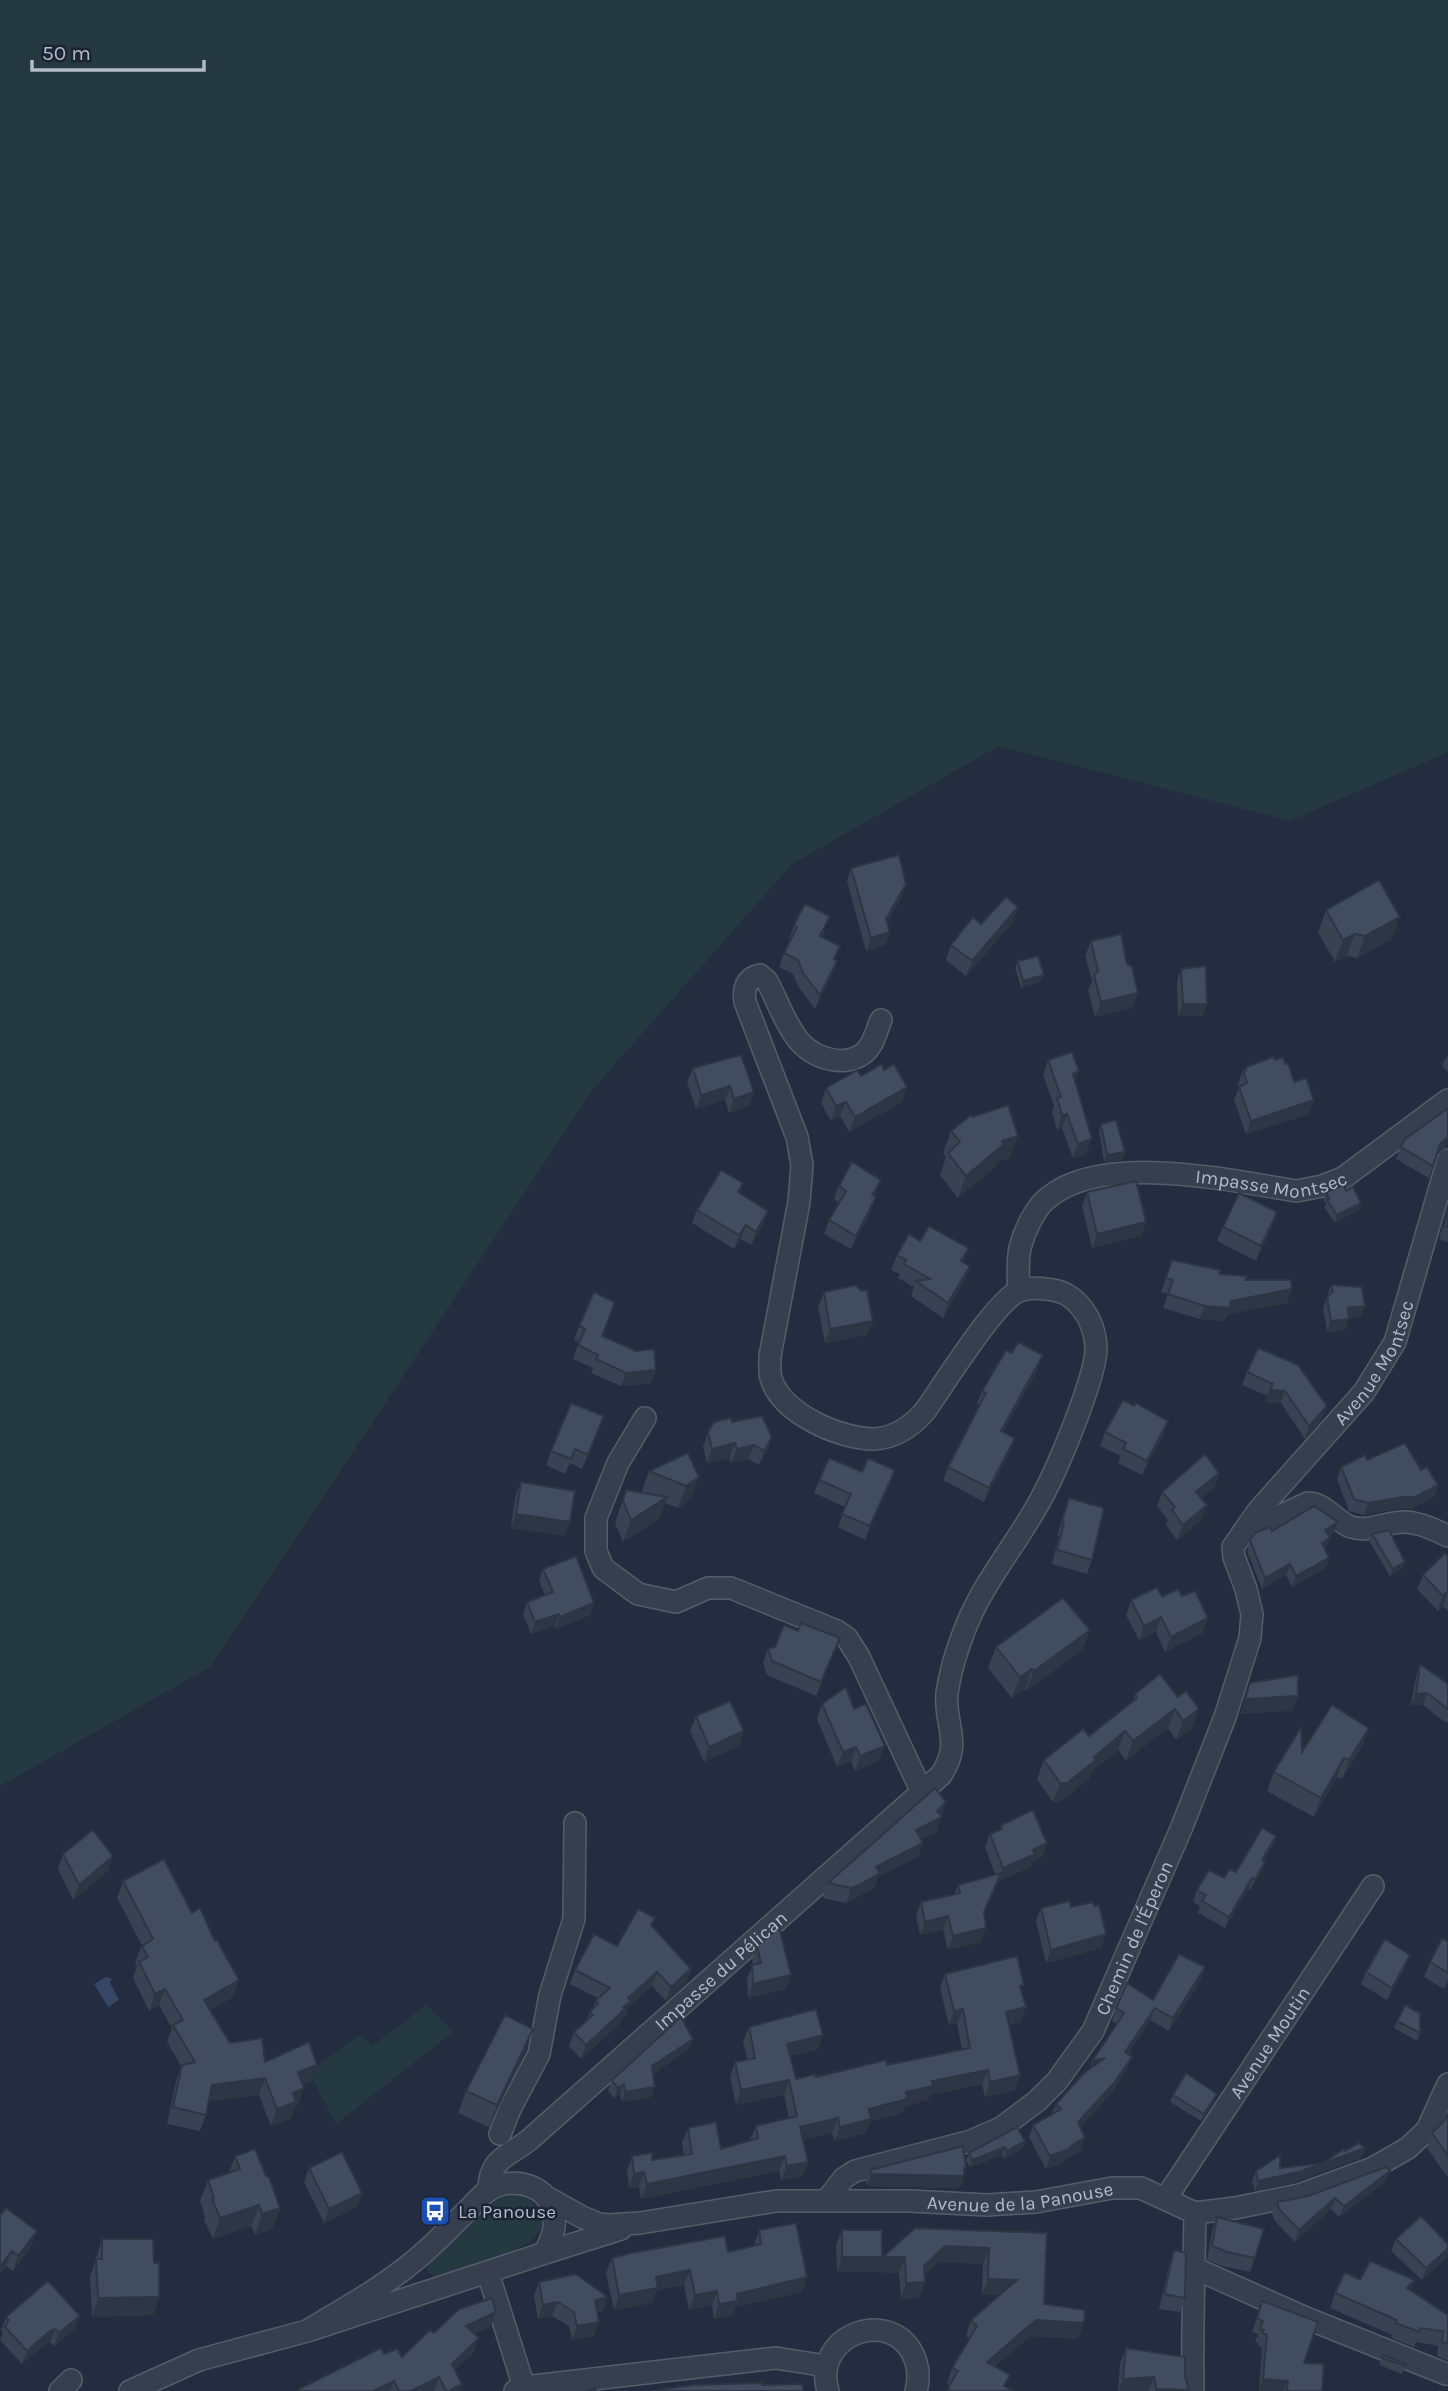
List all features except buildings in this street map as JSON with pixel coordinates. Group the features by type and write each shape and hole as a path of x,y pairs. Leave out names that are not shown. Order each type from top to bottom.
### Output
{"street":[{"path":"880,1020 871,1046 862,1054 845,1061 826,1059 809,1050 794,1036 768,981 760,975 756,976 748,981 744,991 745,1002 797,1138 802,1166 799,1202 770,1356 771,1377 779,1395 790,1408 809,1420 849,1435 874,1439 898,1434 925,1411 1000,1304 1018,1291"},
{"name":"Impasse Montsec","path":"1018,1291 1020,1249 1036,1211 1048,1197 1071,1184 1111,1173 1143,1171 1297,1191 1322,1186 1343,1178 1448,1100"},
{"name":"Avenue Montsec","path":"1242,1533 1258,1511 1364,1392 1395,1342 1448,1160"},
{"name":"Impasse du Pélican","path":"489,2190 489,2178 494,2166 518,2149 941,1775 951,1759 952,1734 947,1696 954,1660 970,1613 1042,1497 1058,1463 1092,1371 1096,1348 1093,1327 1074,1299 1062,1291 1018,1291"},
{"path":"645,1418 618,1462 596,1518 596,1551 603,1568 638,1594 676,1602 708,1588 731,1588 837,1631 847,1638 859,1657 921,1790"},
{"path":"1242,1533 1308,1503 1315,1503 1351,1527 1405,1522 1425,1526 1448,1536"},
{"name":"Chemin de l'Éperon","path":"827,2200 844,2178 855,2171 971,2141 1001,2128 1037,2101 1057,2081 1093,2031 1181,1829 1225,1717 1250,1638 1252,1614 1233,1547 1242,1533"},
{"path":"500,2134 539,2054 550,1995 574,1919 575,1823"},
{"name":"Avenue Moutin","path":"1166,2198 1373,1886"},
{"path":"1193,2391 1195,2213 1299,2195 1373,2168 1408,2148 1427,2130 1448,2084"},
{"path":"307,2331 357,2301 414,2261 489,2190 505,2183 520,2182 515,2164 518,2149"},
{"name":"Avenue de la Panouse","path":"520,2182 599,2224 640,2223 776,2201 910,2201 987,2205 1036,2202 1112,2188 1141,2189 1195,2213"},
{"path":"545,2253 554,2233 554,2216 548,2198"},
{"path":"130,2391 199,2360 307,2331 640,2223"},
{"path":"414,2261 419,2281 433,2290"},
{"path":"1194,2268 1306,2318 1446,2374"},
{"path":"488,2273 520,2389 776,2358 827,2366"},
{"path":"828,2391 825,2382 833,2351 844,2339 858,2332 875,2330 890,2333 904,2342 914,2355 918,2371 916,2391"}],"green space":[{"path":"0,0 1448,0 1448,752 1290,821 999,746 792,864 594,1088 210,1667 0,1786"},
{"path":"426,2005 453,2032 336,2124 309,2072 361,2034 371,2047"},
{"path":"510,2194 526,2198 538,2209 542,2223 537,2235 524,2245 486,2262 437,2277 427,2272 428,2261 493,2202"}],"water":[{"path":"106,1977 112,1979 110,1983 119,2000 108,2007 94,1984"}],"place":[{"name":"La Panouse","path":"435,2211"}]}
